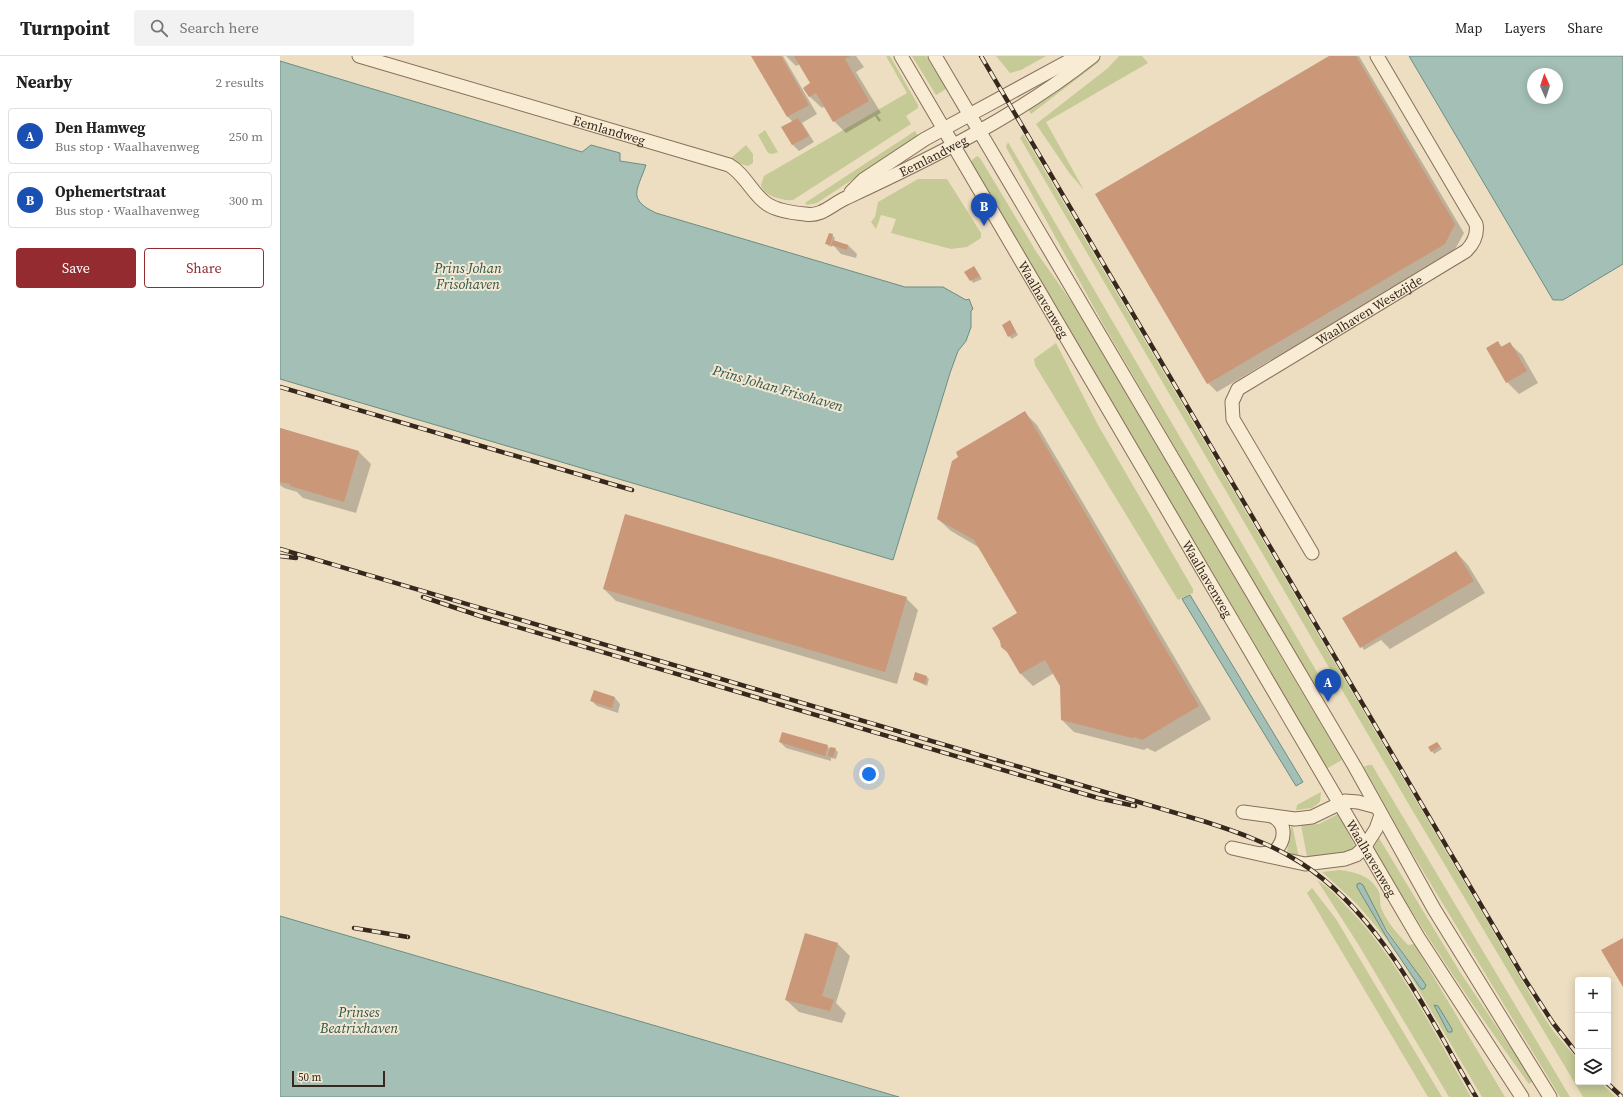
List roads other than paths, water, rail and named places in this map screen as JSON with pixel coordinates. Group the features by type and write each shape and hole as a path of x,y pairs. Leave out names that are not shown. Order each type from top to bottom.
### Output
{"street":[{"name":"Eemlandweg","path":"359,56 729,165 740,174 765,202 775,207 806,215 817,214 844,199 898,175 978,131 1021,107 1094,56"},
{"name":"Waalhavenweg","path":"900,56 953,144 1364,848 1418,937 1522,1097"},
{"path":"935,56 1234,562 1379,811 1434,909 1550,1097"},
{"name":"Eemlandweg","path":"844,199 863,180 925,139 1078,56"},
{"name":"Waalhaven Westzijde","path":"1312,553 1233,419 1232,402 1238,389 1466,251 1476,238 1476,224 1377,56"},
{"path":"1243,812 1295,819 1312,817 1345,801 1358,802 1379,811"},
{"path":"1232,848 1305,864 1345,859 1356,855 1364,848 1376,829 1379,811"},
{"path":"1251,852 1270,854 1281,845 1283,829 1278,820 1272,816"},
{"path":"1345,859 1363,863 1380,873"}],"water":[{"path":"1409,56 1623,56 1623,264 1563,300 1553,300"},
{"name":"Prins Johan Frisohaven","path":"280,61 582,152 591,145 620,153 620,161 646,165 638,188 638,199 647,208 656,213 905,287 943,287 966,300 969,299 973,309 971,311 971,327 966,341 958,351 950,373 893,560 280,379"},
{"path":"1190,595 1303,782 1296,786 1182,599"},
{"path":"1360,883 1363,885 1386,930 1426,985 1424,989 1421,989 1390,943 1357,887 1357,884"},
{"name":"Prinses Beatrixhaven","path":"280,916 899,1097 280,1097"},
{"path":"1434,1005 1438,1006 1452,1029 1452,1032 1448,1032"}],"railway":[{"path":"981,56 1524,978 1553,1023 1575,1051"},
{"path":"280,387 632,490"},
{"path":"280,549 1203,821 1266,844 1301,863 1330,885 1356,910 1401,969 1476,1097"},
{"path":"280,556 296,558"},
{"path":"423,597 480,616 1098,798 1135,806"},
{"path":"354,928 408,937"},
{"path":"1609,1085 1622,1097"}],"place":[{"name":"Ophemertstraat","path":"984,226"},
{"name":"Den Hamweg","path":"1328,702"}]}
